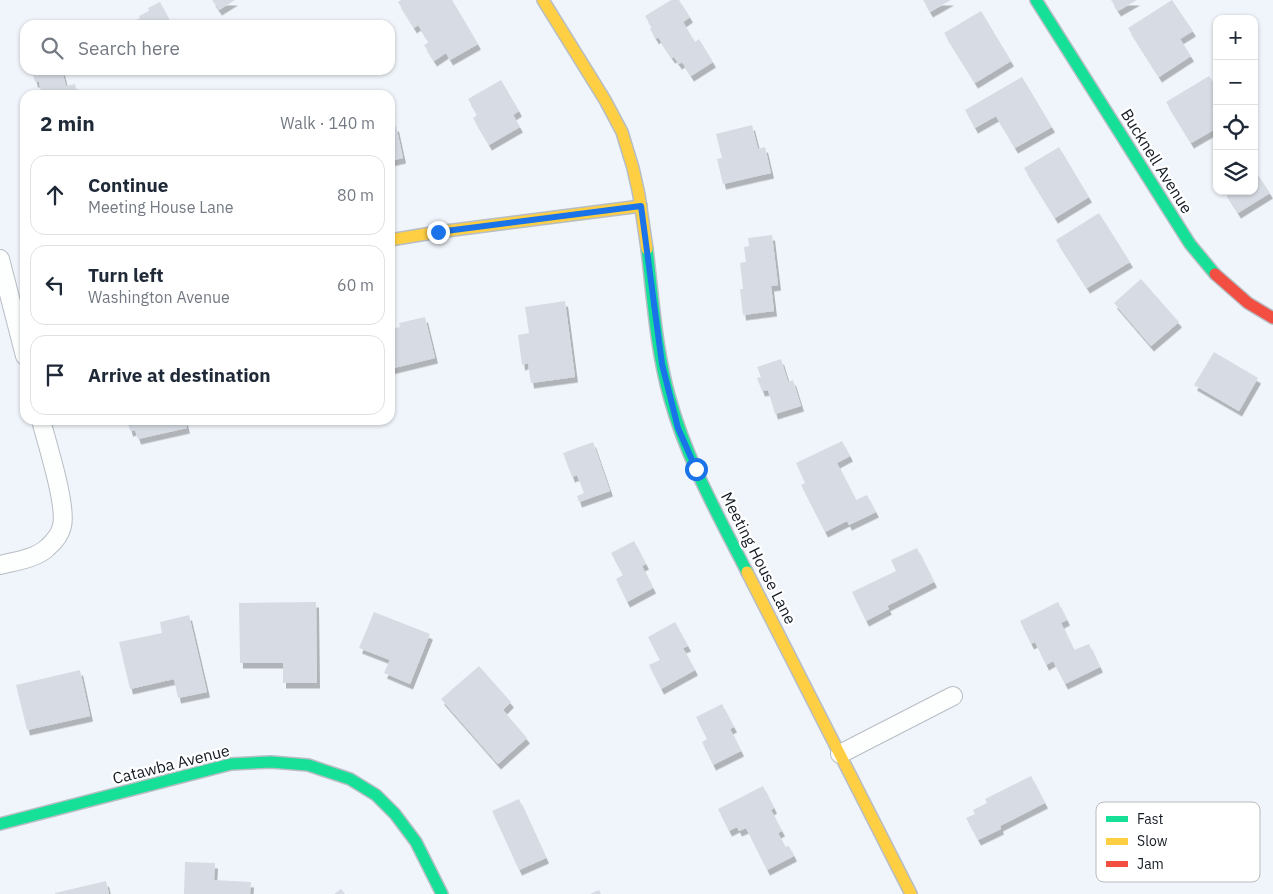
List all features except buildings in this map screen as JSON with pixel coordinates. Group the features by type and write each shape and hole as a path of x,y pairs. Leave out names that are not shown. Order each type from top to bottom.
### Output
{"street":[{"name":"Meeting House Lane","path":"543,0 620,127 634,172 641,206 662,364 678,428 705,489 911,894"},
{"name":"Bucknell Avenue","path":"1036,0 1190,244 1219,279 1233,292 1260,312 1273,318"},
{"path":"395,239 641,206"},
{"path":"0,259 20,325"},
{"path":"0,565 28,558 46,550 58,537 62,525 63,511 42,425"},
{"path":"840,754 952,696"},
{"name":"Catawba Avenue","path":"0,824 231,764 271,762 308,765 350,779 376,794 395,814 416,842 442,894"}],"traffic: fast":[{"path":"1036,0 1190,244 1215,274"},
{"path":"647,249 658,343 665,381 677,422 694,466 747,572"},
{"path":"0,824 231,764 271,762 308,765 350,779 376,795 395,814 416,842 442,894"}],"traffic: slow":[{"path":"543,0 605,100 622,132 639,195 647,249"},
{"path":"395,239 641,206"},
{"path":"747,572 911,894"}],"traffic: jam":[{"path":"1215,274 1248,303 1273,318"}],"route":[{"path":"438,232 641,206 662,364 678,428 696,469"}]}
